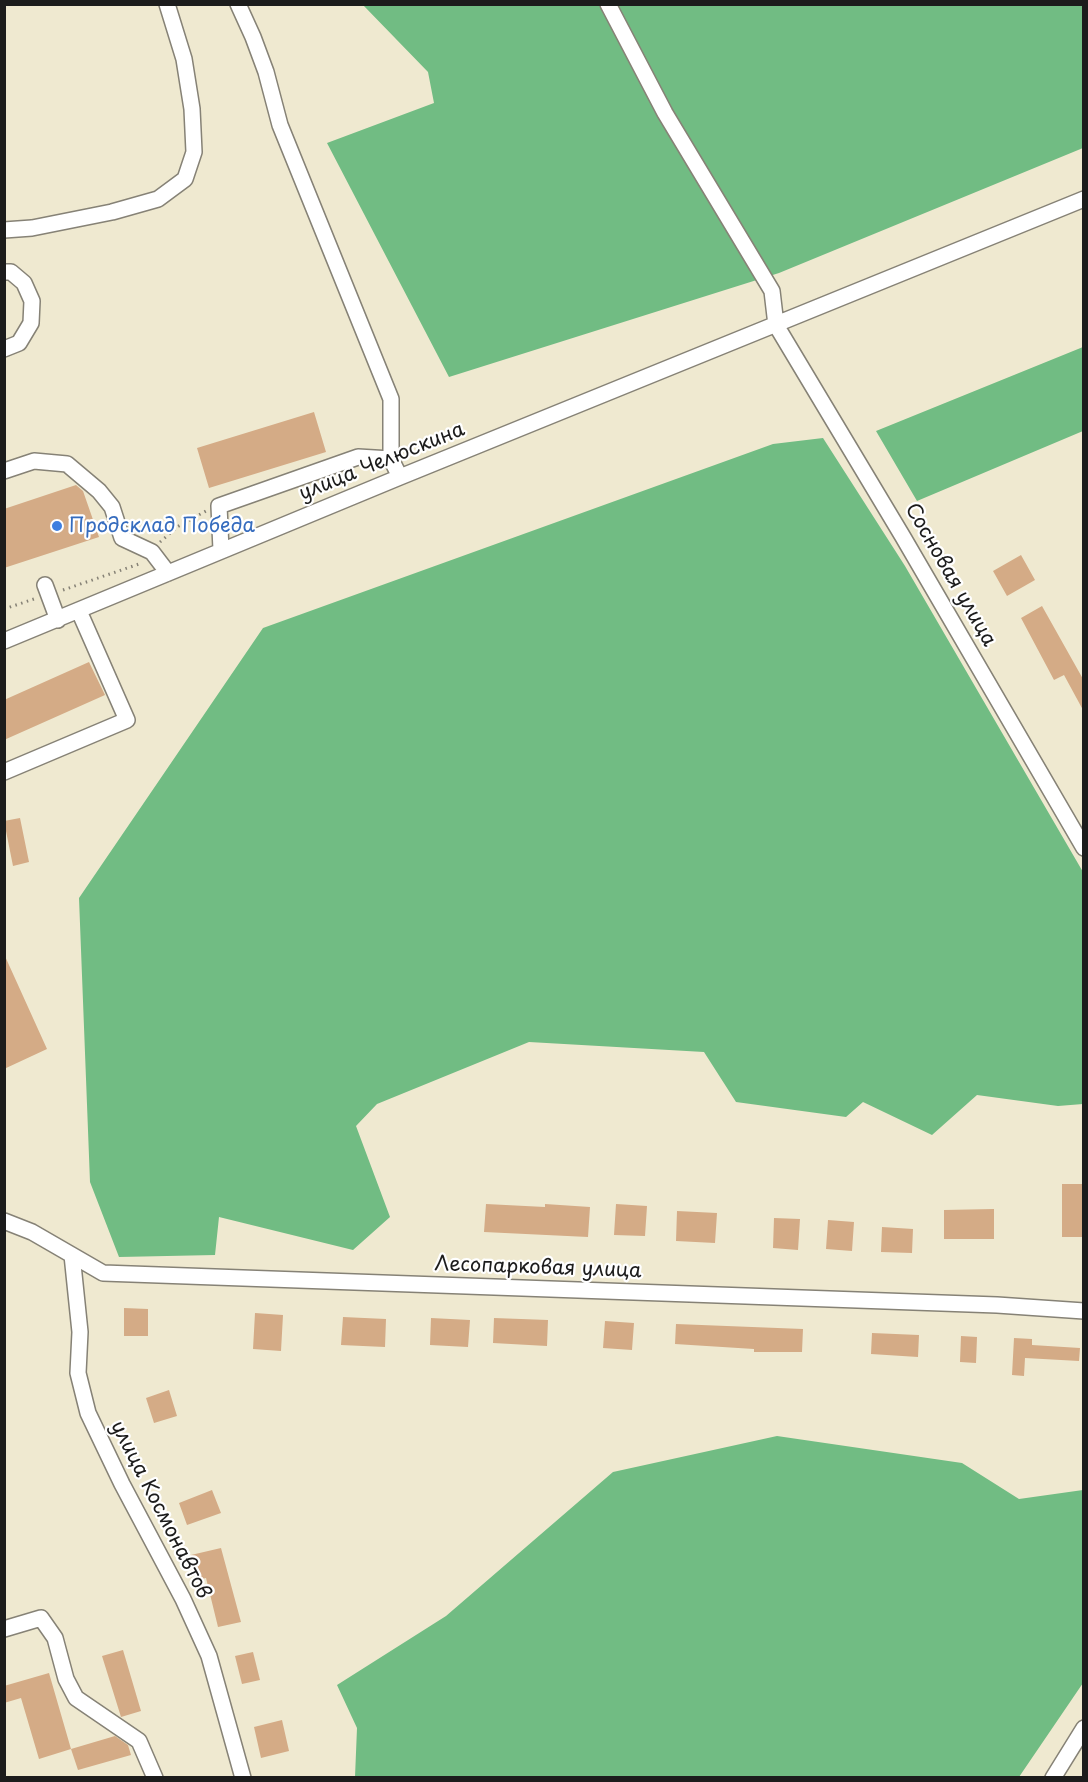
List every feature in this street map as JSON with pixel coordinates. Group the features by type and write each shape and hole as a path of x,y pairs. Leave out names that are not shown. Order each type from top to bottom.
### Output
{"street":[{"path":"4,230 32,228 112,212 158,199 185,179 194,152 192,109 184,59 167,4"},
{"path":"238,4 266,72 280,125 391,399 392,459 400,477"},
{"path":"608,4 665,113 772,291 776,326"},
{"name":"улица Челюскина","path":"4,641 221,550 776,326 1083,199"},
{"path":"4,272 11,272 24,283 32,301 32,323 19,343 4,350"},
{"name":"Сосновая улица","path":"776,326 903,537 1083,848"},
{"path":"221,550 219,506 358,457 392,459"},
{"path":"4,471 34,461 67,464 99,491 112,507 122,538 152,552 168,573"},
{"path":"46,590 58,620"},
{"path":"4,772 127,720 79,611"},
{"name":"Лесопарковая улица","path":"4,1221 32,1232 103,1273 997,1305 1083,1311"},
{"name":"улица Космонавтов","path":"72,1255 80,1332 78,1373 88,1413 122,1484 183,1599 209,1656 243,1778"},
{"path":"4,1629 41,1618 55,1638 66,1679 76,1698 139,1741 155,1778"},
{"path":"1053,1778 1083,1728"}],"path":[{"path":"4,609 46,590 135,567 141,564 164,537 177,527 202,512 219,506"}],"green space":[{"path":"363,5 1083,5 1083,148 779,273 449,377 327,143 434,103 428,72"},
{"path":"1083,347 1083,431 917,501 876,431"},
{"path":"823,438 905,566 1083,872 1083,1104 1058,1106 977,1095 932,1135 863,1102 846,1117 736,1102 704,1052 529,1042 377,1104 356,1126 390,1217 353,1250 219,1217 215,1255 119,1257 90,1182 79,898 263,628 773,444"},
{"path":"777,1436 962,1463 1019,1499 1083,1490 1083,1683 1019,1777 355,1777 357,1728 337,1685 446,1616 613,1472"}],"building":[{"path":"314,412 326,452 209,488 197,448"},
{"path":"76,485 83,491 99,537 4,568 4,509"},
{"path":"1021,555 1035,580 1007,596 993,571"},
{"path":"1042,606 1083,679 1083,710 1064,675 1054,680 1021,618"},
{"path":"89,662 105,695 4,740 4,700"},
{"path":"20,818 29,862 13,866 4,821"},
{"path":"4,954 47,1049 4,1069"},
{"path":"1062,1184 1083,1184 1083,1237 1062,1237"},
{"path":"486,1204 590,1207 588,1237 484,1232"},
{"path":"616,1204 647,1206 645,1236 614,1235"},
{"path":"994,1209 994,1239 944,1239 944,1210"},
{"path":"677,1211 717,1213 715,1243 676,1241"},
{"path":"774,1218 800,1219 798,1250 773,1248"},
{"path":"828,1220 854,1222 852,1251 826,1249"},
{"path":"882,1227 913,1229 912,1253 881,1252"},
{"path":"124,1308 148,1309 148,1336 124,1336"},
{"path":"255,1313 283,1315 281,1351 253,1349"},
{"path":"343,1317 386,1319 385,1347 341,1345"},
{"path":"431,1318 470,1320 468,1347 430,1345"},
{"path":"494,1318 548,1320 547,1346 493,1343"},
{"path":"605,1321 634,1323 632,1350 603,1348"},
{"path":"676,1324 803,1329 802,1352 754,1352 754,1349 675,1344"},
{"path":"872,1333 919,1335 918,1357 871,1354"},
{"path":"961,1336 977,1337 976,1363 960,1362"},
{"path":"1014,1338 1032,1339 1032,1345 1080,1348 1079,1361 1025,1358 1024,1376 1012,1375"},
{"path":"169,1390 177,1416 154,1423 146,1398"},
{"path":"212,1490 221,1513 187,1525 179,1503"},
{"path":"221,1548 241,1622 218,1627 206,1578 198,1580 191,1555"},
{"path":"123,1650 141,1711 121,1717 102,1656"},
{"path":"253,1652 260,1680 242,1684 235,1656"},
{"path":"49,1673 71,1749 39,1759 21,1698 4,1703 4,1686"},
{"path":"282,1720 289,1751 261,1758 254,1727"},
{"path":"115,1736 128,1745 131,1755 78,1770 71,1749"}],"place":[{"name":"Продсклад Победа","path":"57,526"}]}
